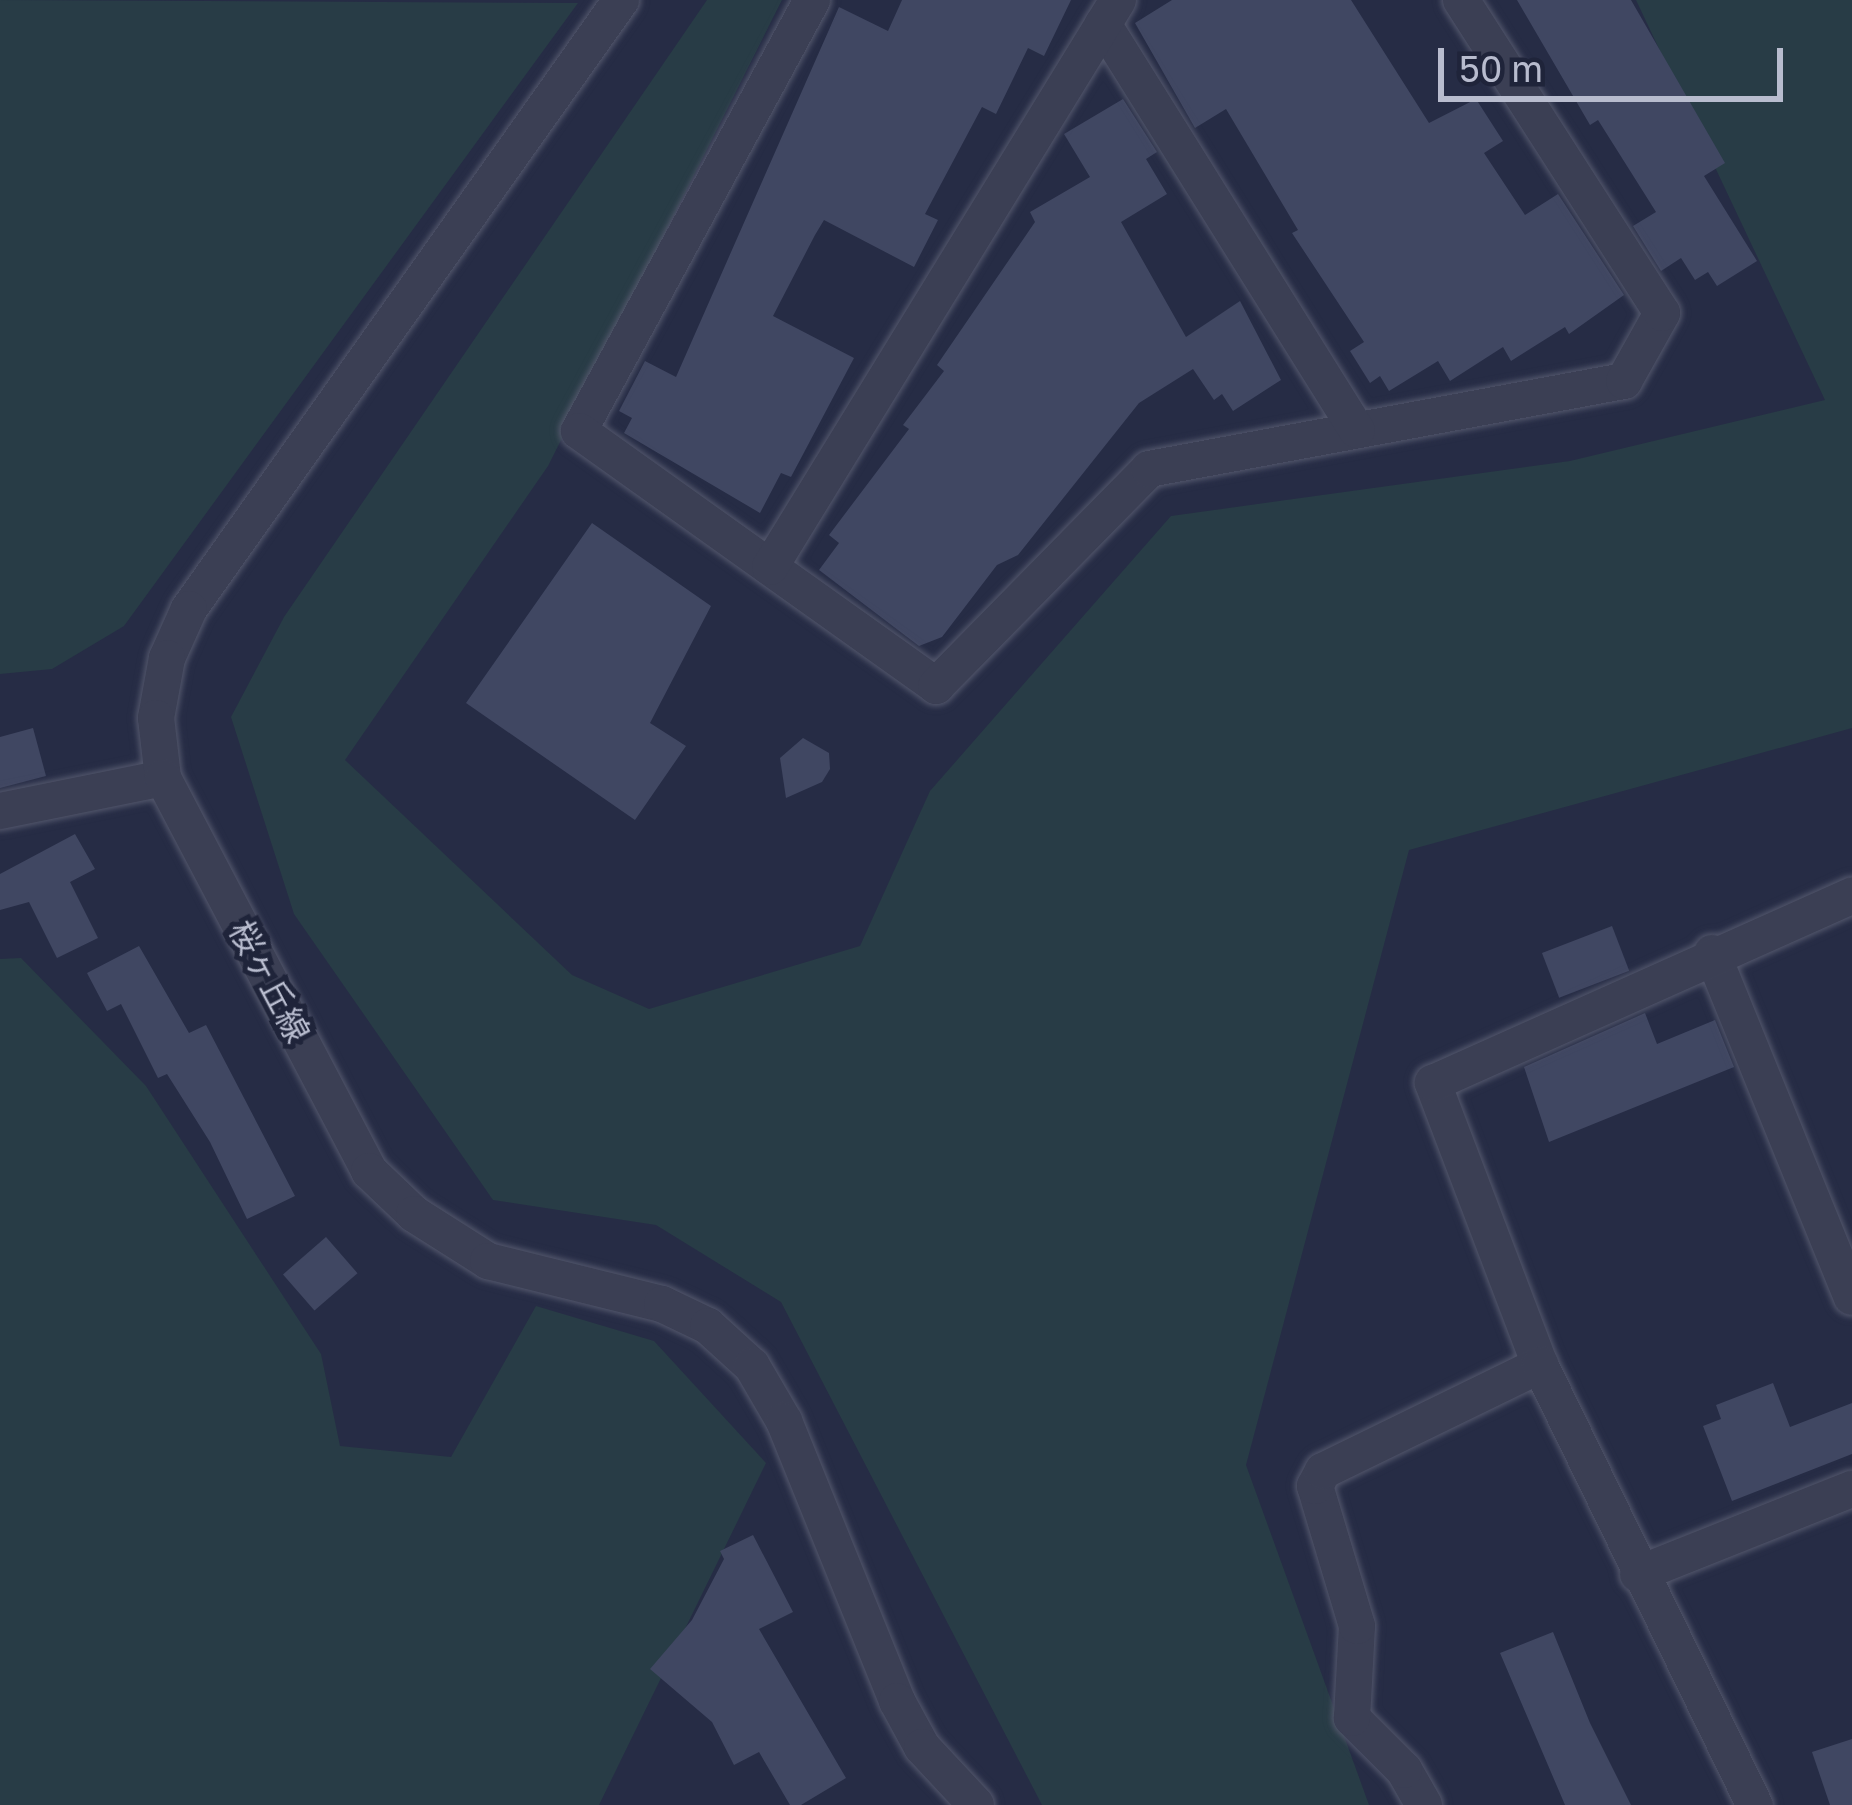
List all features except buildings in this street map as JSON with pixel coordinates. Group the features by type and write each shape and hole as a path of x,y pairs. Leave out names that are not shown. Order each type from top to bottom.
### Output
{"street":[{"name":"桜ヶ丘線","path":"621,0 189,609 167,658 156,718 163,778 369,1171 414,1214 488,1261 662,1304 708,1326 752,1366 784,1420 897,1701 922,1747 976,1805"},
{"path":"812,0 579,431 936,686 1149,469 1624,381 1662,313 1461,0"},
{"path":"770,567 1110,12 1357,430"},
{"path":"0,811 163,778"},
{"path":"1755,1805 1638,1574 1540,1365 1433,1083 1712,953 1852,896"},
{"path":"1712,953 1852,1297"},
{"path":"1424,1805 1404,1771 1352,1718 1357,1627 1315,1486 1323,1471 1540,1365"},
{"path":"1638,1574 1852,1489"}],"shaded area":[{"path":"0,0 578,3 124,626 52,669 0,674"},
{"path":"707,0 782,0 548,466 345,760 572,975 649,1009 860,946 930,791 1171,516 1570,461 1825,400 1636,0 1852,0 1852,728 1409,850 1246,1465 1369,1805 1042,1805 781,1302 656,1225 493,1200 294,914 231,717 284,617"},
{"path":"21,958 146,1086 321,1354 340,1446 451,1457 536,1306 654,1341 766,1463 599,1805 0,1805 0,959"}]}
